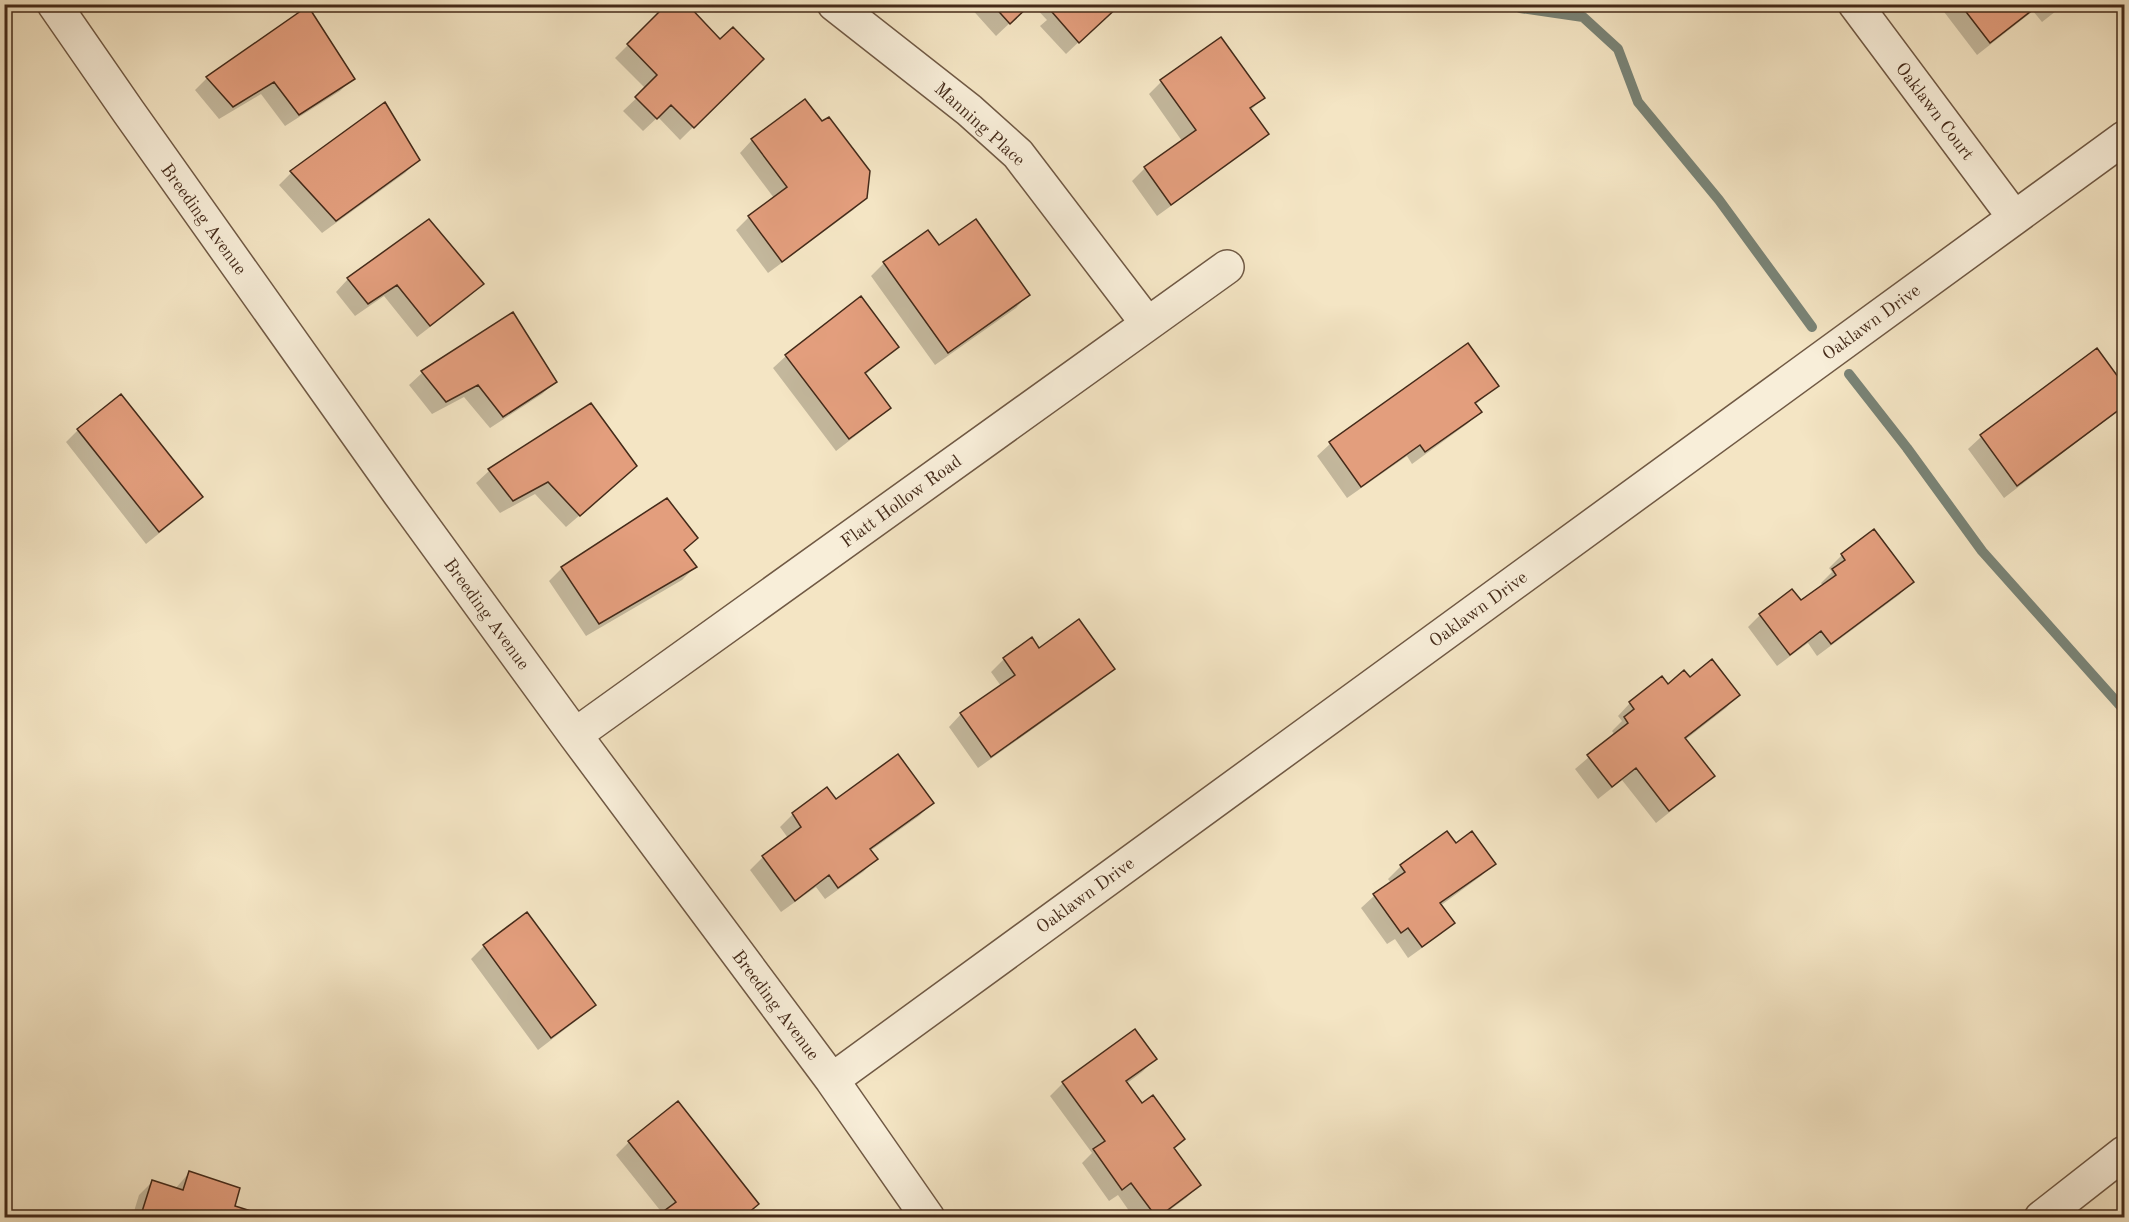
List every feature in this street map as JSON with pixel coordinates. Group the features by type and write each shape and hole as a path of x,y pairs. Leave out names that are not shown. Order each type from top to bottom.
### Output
{"street":[{"name":"Breeding Avenue","path":"54,4 399,493 575,735 832,1080 928,1218"},
{"name":"Manning Place","path":"834,4 969,110 1018,154 1148,323"},
{"name":"Oaklawn Court","path":"1855,4 2014,217"},
{"name":"Oaklawn Drive","path":"832,1080 2124,138"},
{"name":"Flatt Hollow Road","path":"575,735 1227,267"},
{"path":"2041,1218 2124,1153"}],"building":[{"path":"667,4 687,4 720,39 733,27 764,59 694,128 671,105 657,119 635,97 657,75 627,44"},
{"path":"992,4 1031,4 1010,24"},
{"path":"1057,4 1121,4 1079,43 1052,12 1058,6"},
{"path":"1960,4 2040,4 1990,43"},
{"path":"308,6 355,79 299,115 274,82 233,107 206,77"},
{"path":"1221,37 1265,98 1250,108 1269,134 1171,205 1144,167 1196,130 1160,80"},
{"path":"805,99 822,121 829,117 870,171 867,198 782,262 748,216 787,187 751,139"},
{"path":"385,102 420,160 336,221 290,171"},
{"path":"429,219 484,284 430,326 397,285 368,304 347,278"},
{"path":"976,219 1030,295 948,353 883,262 928,230 939,245"},
{"path":"861,296 899,347 865,373 891,408 849,439 785,355"},
{"path":"513,312 557,382 503,417 478,385 446,402 421,371"},
{"path":"1468,343 1499,386 1475,403 1482,412 1425,452 1420,445 1361,487 1329,442"},
{"path":"2097,348 2124,385 2124,406 2017,486 1980,435"},
{"path":"121,394 203,497 159,532 77,429"},
{"path":"591,403 637,466 580,516 548,482 513,501 488,469"},
{"path":"667,498 698,538 684,550 697,567 599,624 561,567"},
{"path":"1874,529 1914,582 1831,644 1821,631 1790,655 1759,614 1792,589 1801,600 1836,575 1832,569 1845,560 1841,554"},
{"path":"1079,619 1115,669 991,757 960,713 1015,675 1003,658 1032,637 1039,648"},
{"path":"1712,659 1740,695 1685,738 1715,776 1669,811 1636,768 1612,787 1587,755 1628,723 1624,717 1634,709 1629,702 1662,676 1668,684 1684,670 1690,677"},
{"path":"898,754 934,803 870,849 878,859 838,888 829,875 795,901 762,856 801,827 792,813 827,787 836,799"},
{"path":"1447,831 1456,843 1472,831 1496,864 1440,903 1455,923 1422,947 1408,928 1401,933 1373,894 1405,872 1400,865"},
{"path":"527,912 596,1005 551,1038 483,945"},
{"path":"1135,1029 1157,1059 1126,1081 1142,1103 1153,1095 1185,1139 1174,1148 1201,1185 1157,1218 1131,1183 1122,1190 1093,1149 1105,1141 1062,1082"},
{"path":"678,1101 759,1204 742,1218 669,1218 664,1211 676,1202 628,1141"},
{"path":"189,1171 240,1188 235,1206 273,1218 140,1218 152,1180 183,1190"}],"waterway":[{"path":"1520,8 1583,17 1618,49 1638,102 1719,200 1812,327"},
{"path":"1849,374 1907,448 1982,551 2124,710"}]}
